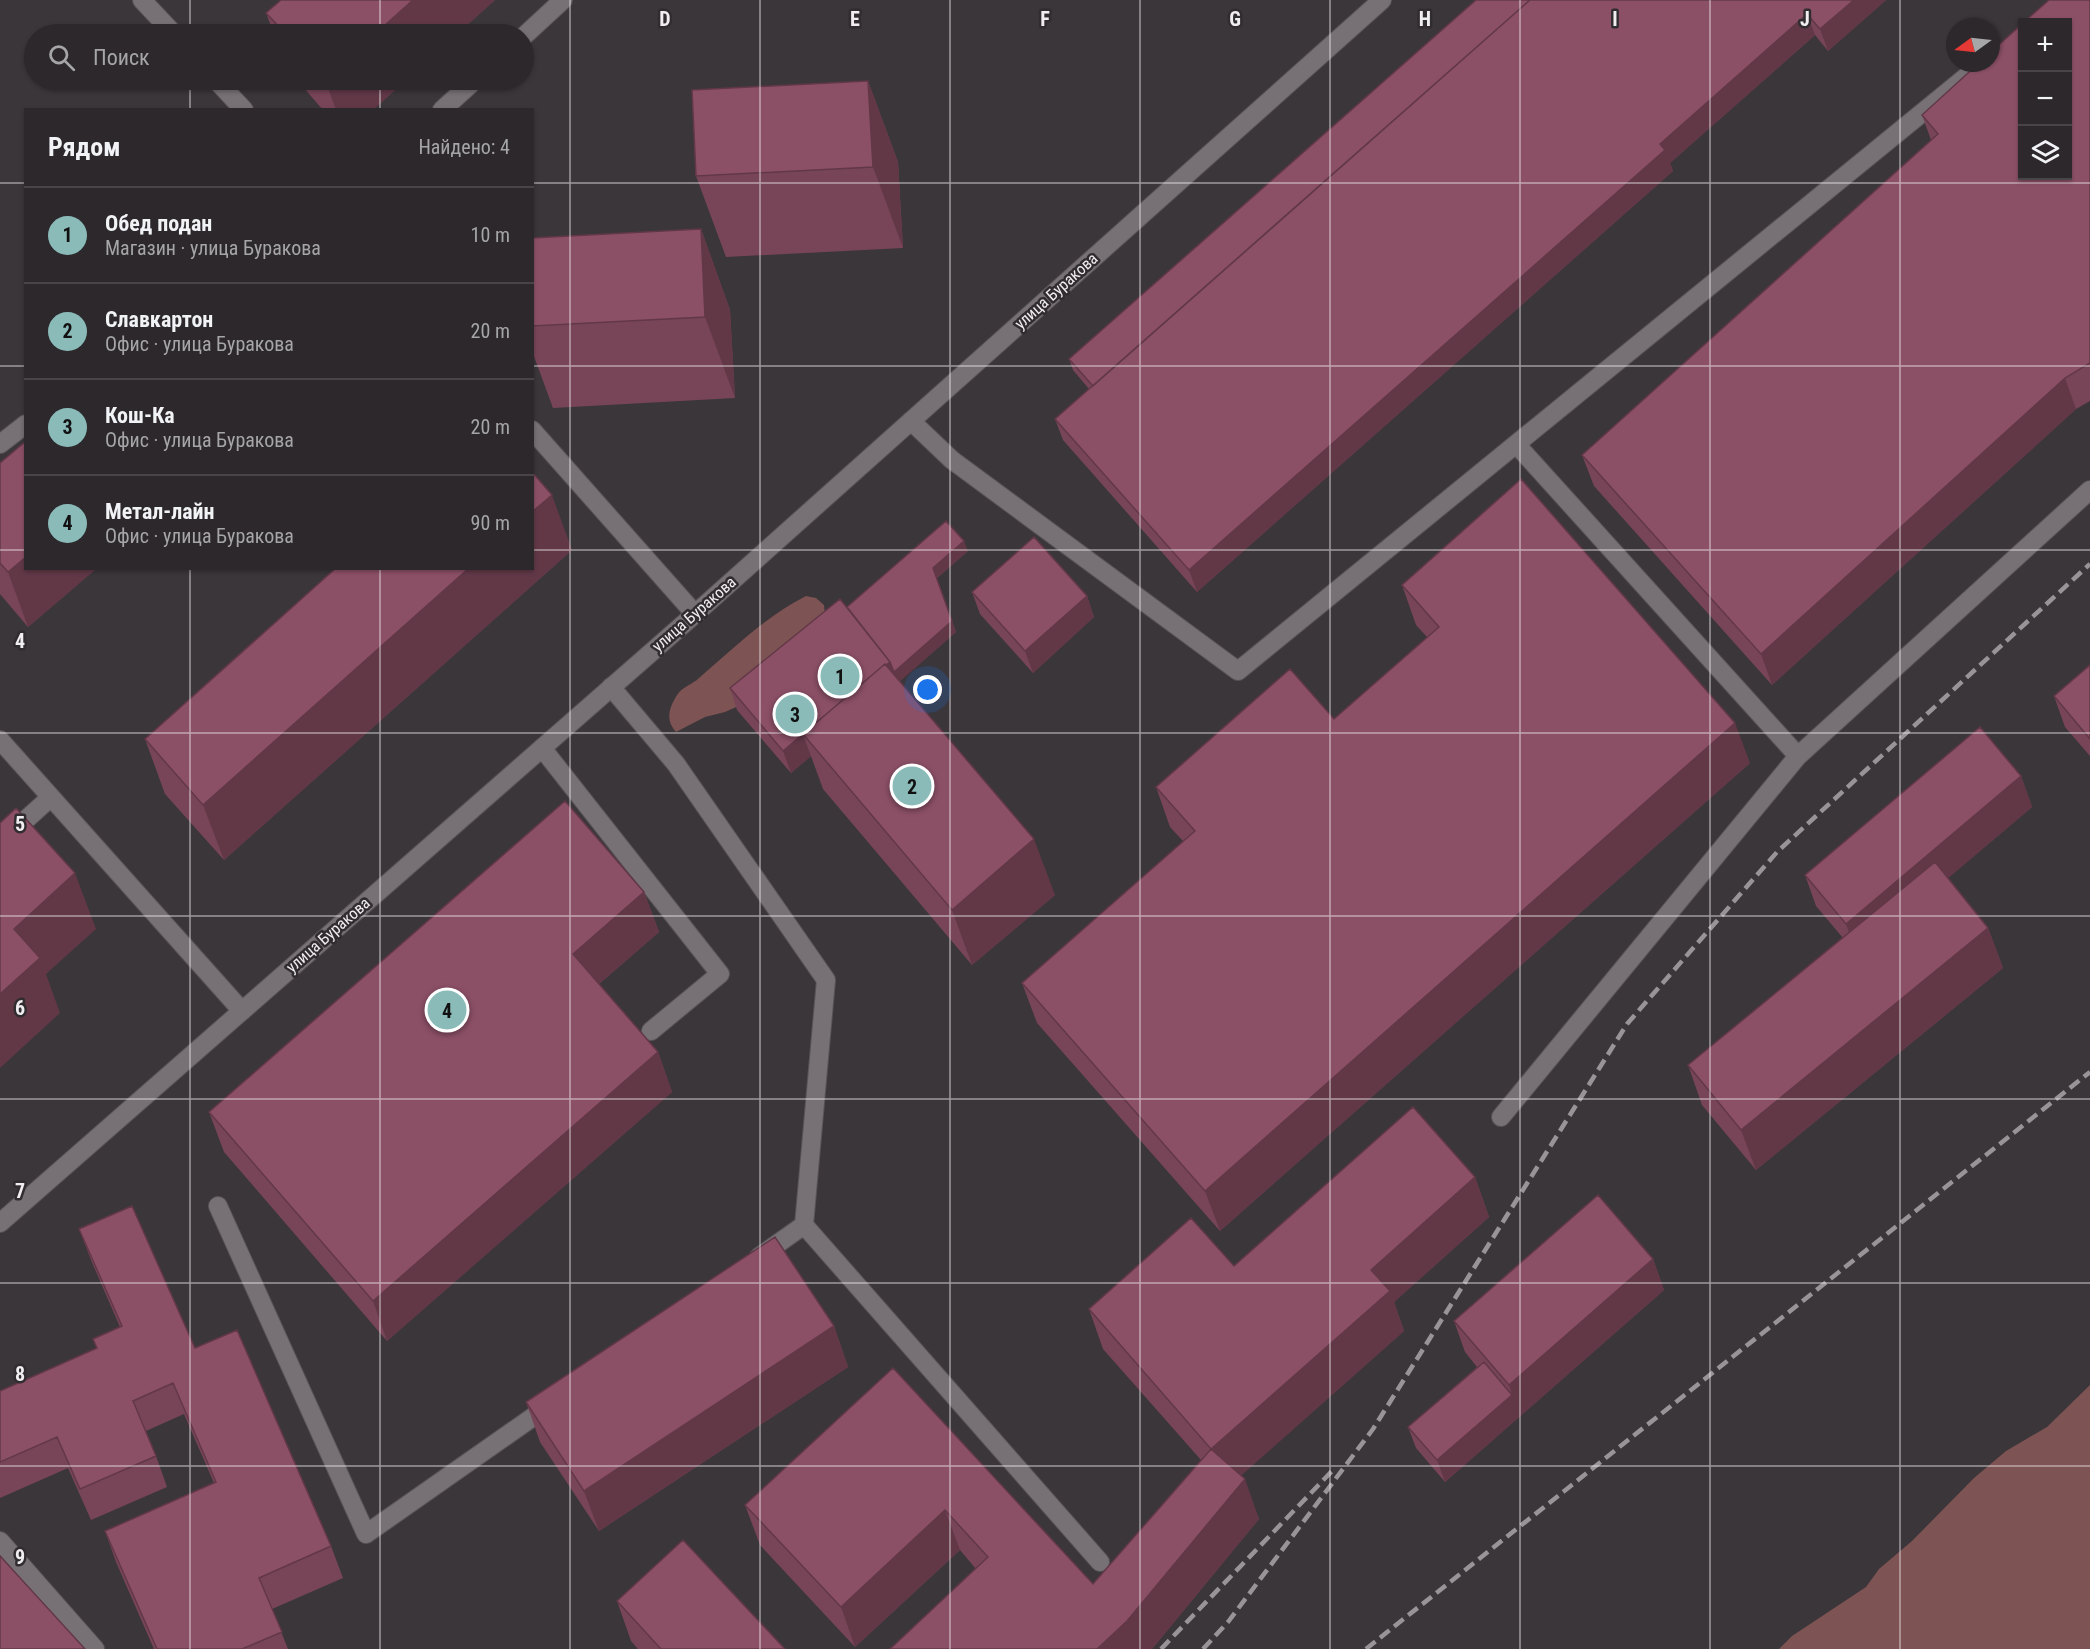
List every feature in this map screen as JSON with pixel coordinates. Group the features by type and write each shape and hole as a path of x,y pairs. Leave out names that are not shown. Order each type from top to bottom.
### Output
{"street":[{"path":"142,0 165,24"},
{"path":"534,27 563,0"},
{"name":"улица Буракова","path":"0,1223 695,614 1382,0"},
{"path":"911,421 952,460 1238,671 1972,72"},
{"path":"225,90 242,108"},
{"path":"444,108 464,90"},
{"path":"0,444 24,426"},
{"path":"534,432 695,614"},
{"path":"1516,444 1798,756"},
{"path":"1501,1117 1798,756 2090,490"},
{"path":"611,687 676,764 826,980 804,1225 1100,1562"},
{"path":"0,740 242,1011"},
{"path":"542,748 720,974 651,1031"},
{"path":"0,843 51,798"},
{"path":"218,1206 366,1534 561,1397"},
{"path":"745,1267 804,1225"},
{"path":"0,1541 95,1649"}],"shaded area":[{"path":"806,596 816,598 824,605 825,615 743,704 705,717 676,732 670,723 669,714 679,692 697,680 777,613"},
{"path":"2090,1385 2090,1649 1779,1649 1792,1636 1866,1587 1879,1569 1912,1541 1974,1478 2006,1451 2047,1427"}],"building":[{"path":"281,0 413,0 386,24 276,24 266,13"},
{"path":"1476,0 1530,0 1093,386 1069,359"},
{"path":"1530,0 1854,0 1820,29 1807,14 1660,144 1665,150 1189,570 1055,419"},
{"path":"2049,0 2090,0 2090,363 2065,378 1761,654 1582,455 1938,134 1922,115 1969,72 2000,72 2000,44 2018,28 2018,180 2072,180 2072,18 2029,18"},
{"path":"868,81 873,167 696,176 692,90"},
{"path":"701,229 705,317 534,326 534,238"},
{"path":"24,443 24,559 8,572 0,563 0,463"},
{"path":"534,474 552,495 534,510"},
{"path":"1521,479 1735,723 1205,1191 1022,983 1195,831 1156,787 1290,669 1334,719 1439,627 1402,585"},
{"path":"946,521 964,541 933,568 952,621 894,672 890,662 847,607"},
{"path":"1034,537 1087,596 1025,651 972,592"},
{"path":"334,570 467,570 203,805 145,739"},
{"path":"840,599 890,662 783,751 730,688"},
{"path":"885,664 1034,839 952,910 803,734"},
{"path":"2090,665 2090,739 2054,696"},
{"path":"1980,727 2021,776 1846,924 1805,875"},
{"path":"565,801 644,892 573,954 658,1052 373,1301 209,1112"},
{"path":"16,808 75,873 14,929 40,958 0,994 0,823"},
{"path":"1935,862 1988,928 1741,1130 1688,1065"},
{"path":"1413,1107 1475,1177 1371,1270 1390,1291 1211,1449 1089,1309 1191,1218 1234,1266"},
{"path":"1598,1195 1653,1259 1509,1385 1454,1321"},
{"path":"132,1206 195,1348 237,1330 331,1546 259,1578 282,1632 242,1649 157,1649 105,1531 216,1482 173,1383 133,1401 156,1456 80,1489 57,1437 0,1462 0,1391 97,1348 93,1339 122,1326 79,1229"},
{"path":"775,1237 834,1326 584,1491 526,1402"},
{"path":"1484,1362 1512,1395 1437,1460 1408,1427"},
{"path":"893,1368 1093,1584 1211,1449 1245,1479 1127,1621 1097,1649 890,1649 988,1557 945,1510 841,1607 745,1505"},
{"path":"683,1540 785,1649 661,1649 617,1601"},
{"path":"0,1556 85,1649 0,1649"}],"railway":[{"path":"1203,1649 1228,1622 1373,1429 1627,1024 1777,852 2090,564"},
{"path":"1366,1649 2090,1072"},
{"path":"1161,1649 1333,1470"}],"place":[{"name":"Обед подан","path":"840,676"},
{"name":"Кош-Ка","path":"795,714"},
{"name":"Славкартон","path":"912,786"},
{"name":"Метал-лайн","path":"447,1010"}]}
